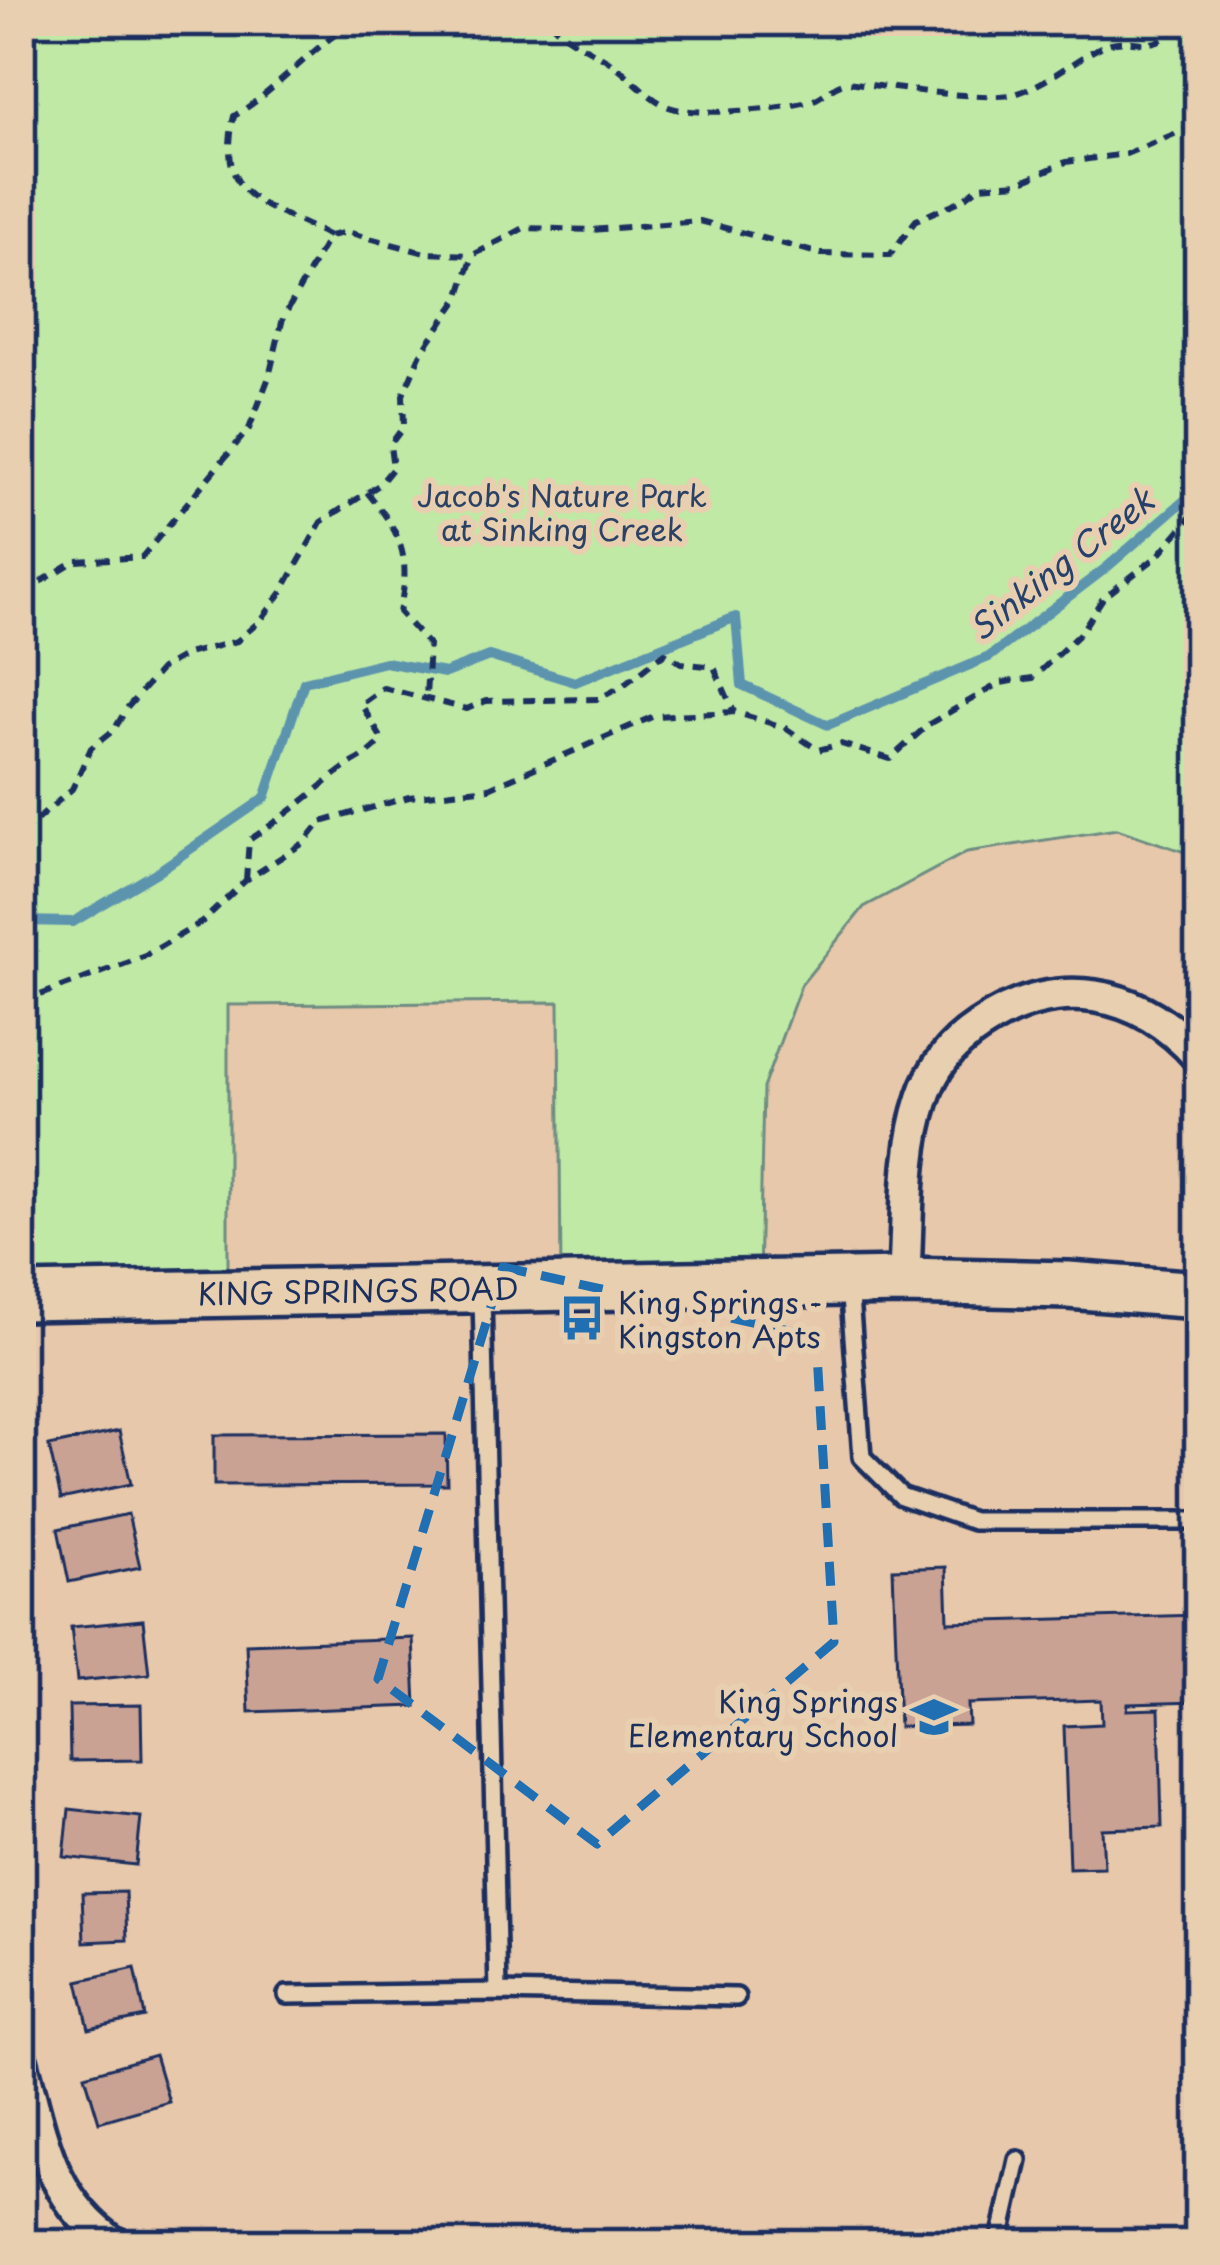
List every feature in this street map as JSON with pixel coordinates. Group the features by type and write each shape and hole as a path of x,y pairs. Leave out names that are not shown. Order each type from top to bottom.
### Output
{"street":[{"path":"904,1281 915,1125 942,1059 964,1036 1024,1001 1062,994 1098,995 1138,1009 1175,1030 1199,1057"},
{"name":"KING SPRINGS ROAD","path":"21,1297 848,1281 1067,1285 1199,1295"},
{"path":"21,2061 64,2197 90,2227 115,2244"}],"lane":[{"path":"848,1281 862,1457 901,1496 973,1521 1199,1521"},
{"path":"482,1287 498,1992"},
{"path":"287,1995 498,1992 736,1997"},
{"path":"999,2244 1018,2161"}],"path":[{"path":"356,21 325,39 305,62 234,116 227,149 232,176 250,200 328,236 347,232 425,253 473,255 524,228 590,230 700,221 821,254 890,254 916,220 962,200 980,186 1018,183 1066,162 1126,154 1199,124"},
{"path":"549,21 564,37 614,64 662,104 676,110 710,110 792,105 820,98 831,86 847,82 1010,96 1054,77 1109,43 1151,45 1168,37 1179,21"},
{"path":"21,587 34,586 75,561 142,556 249,429 284,318 328,236"},
{"path":"21,834 72,789 91,748 114,730 161,669 187,654 237,641 282,592 321,522 367,492 393,468 390,445 404,426 403,395 421,353 459,298 473,255"},
{"path":"367,492 393,524 400,543 406,581 399,612 429,645 426,697"},
{"path":"21,1002 143,957 202,922 246,880 305,842 321,823 409,796 489,788 653,716 734,712 784,727 818,750 841,744 890,759 929,724 1000,683 1033,678 1081,632 1103,598 1158,556 1199,507"},
{"path":"246,880 249,840 309,800 338,772 374,751 382,739 362,704 383,688 467,709 486,701 598,699 664,653 681,662 714,668 734,712"}],"highlighted area":[{"path":"503,1267 816,1337 834,1642 597,1844 378,1679"}],"green space":[{"name":"Jacob's Nature Park at Sinking Creek","path":"21,21 1199,21 1199,857 1117,829 967,852 864,907 801,985 763,1088 759,1283 561,1285 559,1002 228,1005 228,1271 21,1274"}],"building":[{"path":"119,1431 131,1484 61,1499 49,1446"},
{"path":"446,1434 447,1484 214,1485 214,1435"},
{"path":"128,1514 140,1567 69,1582 58,1529"},
{"name":"King Springs Elementary School","path":"946,1567 948,1622 1199,1615 1199,1702 1128,1704 1127,1710 1159,1709 1162,1827 1102,1829 1104,1867 1069,1868 1064,1726 1102,1724 1101,1700 968,1704 969,1725 899,1727 893,1569"},
{"path":"143,1620 149,1674 77,1681 71,1627"},
{"path":"413,1638 416,1706 249,1712 246,1644"},
{"path":"141,1705 142,1760 70,1761 69,1706"},
{"path":"69,1809 141,1817 136,1865 64,1857"},
{"path":"125,1892 127,1940 84,1942 82,1893"},
{"path":"135,1968 145,2017 89,2029 78,1981"},
{"path":"155,2055 169,2102 99,2122 85,2075"}],"waterway":[{"name":"Sinking Creek","path":"21,921 73,922 265,798 304,682 385,662 445,673 489,656 575,682 736,617 742,685 828,725 989,657 1106,568 1199,488"}],"place":[{"name":"King Springs - Kingston Apts","path":"582,1318"},
{"name":"King Springs Elementary School","path":"934,1717"}]}
